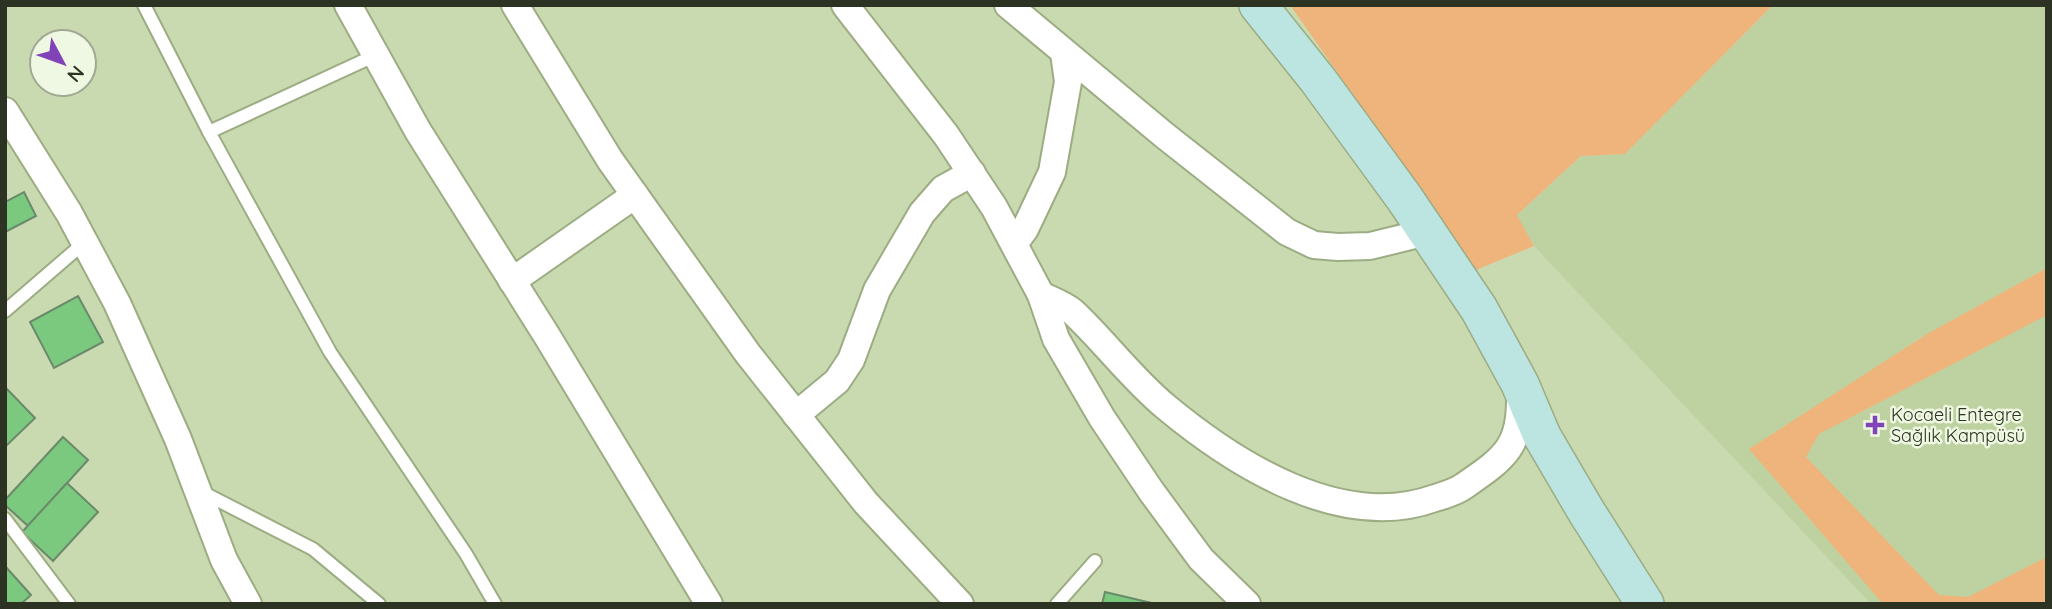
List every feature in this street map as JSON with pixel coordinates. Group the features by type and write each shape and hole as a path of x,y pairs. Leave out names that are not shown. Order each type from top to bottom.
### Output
{"street":[{"path":"348,5 418,131 709,604"},
{"path":"516,5 610,160 748,354 866,503 960,604"},
{"path":"845,5 946,135 994,206 1041,295 1056,339 1102,418 1151,491 1201,558 1247,604"},
{"path":"1007,5 1287,232 1314,245 1338,247 1370,246 1427,232"},
{"path":"1258,5 1318,80 1479,309 1520,384 1549,447 1645,604"},
{"path":"1014,244 1025,229 1052,172 1068,82 1063,53"},
{"path":"5,111 85,242 117,303 198,490 224,560 248,604"},
{"path":"796,415 837,381 851,360 877,290 922,213 943,189 972,173"},
{"path":"512,281 635,195"},
{"path":"1041,295 1071,310 1115,358 1166,407 1210,439 1280,482 1339,504 1385,509 1420,504 1460,489 1495,464 1515,441 1521,415 1520,384"}],"lane":[{"path":"144,5 209,132 330,352 466,554 495,604"},
{"path":"209,132 376,55"},
{"path":"5,311 85,242"},
{"path":"198,490 313,549 379,604"},
{"path":"5,519 69,604"},
{"path":"1057,604 1095,561"}],"shaded area":[{"path":"1290,5 1773,5 1625,154 1581,156 1517,215 1534,246 1476,270"},
{"name":"Kocaeli Entegre Sağlık Kampüsü","path":"1773,5 2047,5 2047,604 1871,604 1534,246 1516,216 1581,156 1625,154"},
{"path":"2047,268 2047,315 1819,434 1806,457 1939,595 1968,597 2047,557 2047,604 1883,604 1749,449 1927,334"}],"building":[{"path":"24,192 36,216 5,232 5,202"},
{"path":"78,296 103,342 54,368 30,322"},
{"path":"5,387 35,418 5,447"},
{"path":"63,437 88,460 28,526 5,505 5,500"},
{"path":"67,483 98,512 53,561 22,532"},
{"path":"5,566 31,595 21,604 5,604"},
{"path":"1105,592 1156,604 1102,604"}],"place":[{"name":"Kocaeli Entegre Sağlık Kampüsü","path":"1875,425"}]}
